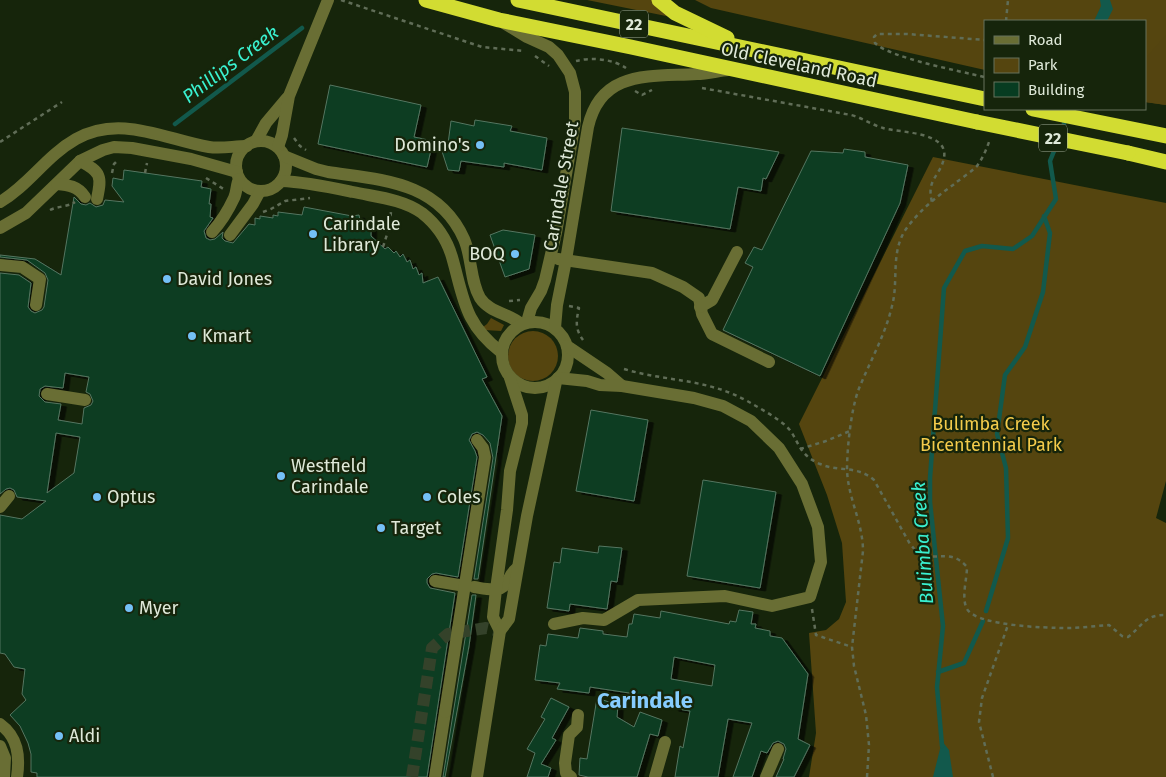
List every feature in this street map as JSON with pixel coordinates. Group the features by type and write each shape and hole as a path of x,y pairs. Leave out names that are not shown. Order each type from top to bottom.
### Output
{"highway":[{"name":"Old Cleveland Road","path":"426,0 499,20 1166,162"},
{"name":"Old Cleveland Road","path":"518,0 983,99"},
{"path":"659,0 675,13 750,50"},
{"name":"22","path":"1038,110 1166,136"}],"street":[{"path":"0,228 26,213 80,161 103,150 122,147 206,162 238,176 252,189 260,191 275,187 282,181 286,169 281,152 289,96 328,0"},
{"name":"Carindale Street","path":"499,20 527,38 549,47 566,64 574,83 576,104 575,122 551,258 545,280 524,323"},
{"name":"Carindale Street","path":"555,328 557,305 588,127 590,117 600,100 617,84 630,78 730,70"},
{"path":"212,232 223,219 235,196 238,176 237,157 252,143 289,96"},
{"path":"0,202 24,184 56,152 78,137 93,131 120,127 146,131 210,147 272,143 281,152 316,169 402,184 431,198 452,219 464,240 480,298 492,309 524,323"},
{"path":"56,152 80,161 94,169 100,180 91,198 75,187 57,184"},
{"path":"282,181 302,182 372,196 393,201 421,212 431,220 448,245 464,302 477,328 486,340 501,352"},
{"path":"230,235 253,204 260,191"},
{"path":"700,307 712,300 737,252"},
{"path":"551,258 652,273 683,287 699,298 702,314 712,334 769,362"},
{"path":"0,265 22,267 40,279 36,305"},
{"path":"477,777 500,631 509,619 541,445 557,380 567,364 567,346 563,336 547,323 537,321 524,323 507,336 501,352 502,364 510,378 522,415 522,423 510,471 507,510 496,589 494,617 500,631"},
{"path":"567,346 608,373 622,386"},
{"path":"510,378 517,384 534,388 544,387 557,380 587,381 600,385 622,386 694,398 723,406 750,421 779,448 802,484 818,527 821,562 810,597 772,606 725,596 638,600 604,620 583,618 554,624"},
{"path":"47,394 85,400"},
{"path":"435,777 445,712 469,586 484,456 477,440"},
{"path":"435,581 496,589 505,585 509,575 518,567"},
{"path":"571,777 566,772 565,763 569,735 577,727 578,715"},
{"path":"0,724 14,738 19,754 17,777"},
{"path":"655,777 666,742"},
{"path":"0,746 5,758 4,777"},
{"path":"766,777 778,749"}],"path":[{"path":"1006,20 1008,0"},
{"path":"984,40 906,34 877,34 874,38 875,43 880,49 907,58 984,77"},
{"path":"0,142 62,102"},
{"path":"867,777 869,745 866,715 854,666 852,646 863,537 848,488 847,468 850,431 857,393 886,328 893,304 896,255 906,230 922,211 976,166 987,150 991,137"},
{"path":"145,173 146,164"},
{"path":"383,246 390,225 391,210"},
{"path":"506,301 513,302 525,298 536,300"},
{"path":"557,305 579,308 577,332 586,344"},
{"path":"622,368 716,387 748,401 786,426 806,456 820,464 847,468 869,475 874,480 910,544 918,552 926,555 950,556 961,560 967,567 964,599 967,608 973,616 1008,625 1068,628 1109,625 1122,636 1128,636 1145,619 1166,615"},
{"path":"800,449 850,431"},
{"path":"810,597 816,635 852,646"},
{"path":"993,777 979,722 982,698 1008,625"}],"green space":[{"path":"587,0 654,0 671,17"},
{"path":"695,0 1166,0 1166,105 1146,102 1146,20 984,20 984,70 711,8"},
{"name":"Bulimba Creek Bicentennial Park","path":"933,157 1166,203 1166,481 1156,518 1166,523 1166,777 809,777 816,733 809,633 826,630 839,619 846,602 842,543 827,495 799,424"},
{"path":"491,318 504,325 501,331 484,330 483,327"},
{"path":"533,331 547,335 554,342 558,356 554,370 547,377 533,381 519,377 512,370 508,356 512,342 519,335"}],"shaded area":[{"path":"1166,35 1166,105 1146,102 1146,58"}],"water":[{"path":"1100,0 1110,0 1113,9 1108,20 1094,20 1101,6"},
{"path":"942,741 949,750 953,777 933,777"}],"building":[{"path":"330,85 421,105 414,137 433,141 427,167 318,144"},
{"path":"475,120 512,126 510,131 547,138 542,170 504,163 504,167 461,161 459,171 448,170 439,142 448,144 451,121 474,126"},
{"path":"622,128 779,152 766,179 763,178 761,191 738,187 730,229 611,211"},
{"path":"844,149 865,152 865,157 908,165 900,203 820,376 723,330 753,267 745,263 754,247 762,250 811,151 843,153"},
{"name":"Westfield Carindale","path":"124,170 202,181 201,187 211,189 209,204 211,204 210,217 213,218 204,231 206,238 210,240 215,239 223,232 222,238 233,243 249,224 255,225 255,218 260,219 260,216 273,218 273,215 278,216 278,212 302,215 304,207 352,216 359,215 361,226 371,224 371,236 385,249 388,247 394,253 396,251 400,257 403,254 407,262 410,260 413,269 416,267 419,275 422,273 423,283 438,277 487,377 482,379 502,416 478,579 474,579 493,458 490,443 483,435 477,432 472,434 469,440 477,457 458,577 436,573 427,579 430,588 455,593 427,777 37,777 37,773 31,772 31,754 28,743 20,726 10,715 26,700 22,694 25,669 14,667 5,654 0,653 0,515 22,519 46,501 17,497 14,490 10,488 0,494 0,273 19,275 31,283 28,307 35,313 44,307 48,280 45,273 27,260 0,257 0,255 35,259 61,275 74,197 81,204 86,205 90,203 96,207 103,205 105,200 124,202 112,186 113,178 123,180","holes":["65,373 89,377 86,392 90,394 93,401 91,405 84,408 82,424 58,420 61,404 45,402 39,396 40,389 45,386 63,388","56,433 80,437 74,473 47,493"]},
{"path":"503,230 535,235 529,269 505,277 490,235"},
{"path":"591,410 648,420 634,501 576,491"},
{"path":"703,480 776,492 760,588 687,576"},
{"path":"599,546 622,548 617,582 611,581 607,609 570,604 569,611 547,608 554,562 560,563 562,548 598,553"},
{"path":"472,595 476,595 469,646 445,777 443,777"},
{"path":"739,610 753,612 751,624 756,624 755,628 770,631 770,636 782,638 808,674 798,739 810,745 794,777 776,777 786,749 784,744 778,741 773,743 767,753 761,751 752,777 733,777 752,723 728,719 718,777 675,777 680,746 683,748 690,711 673,708 675,700 590,687 589,693 557,689 560,683 535,680 540,645 546,646 548,634 578,638 580,628 603,631 603,634 627,637 629,624 632,624 634,614 660,618 661,611 729,624 730,621 736,622","holes":["674,657 715,665 712,686 671,679"]},
{"path":"551,698 569,707 552,738 556,740 541,764 551,768 548,777 527,777 535,753 527,749 545,719 541,717"},
{"path":"597,698 618,705 617,717 634,727 640,712 662,720 658,736 650,734 637,777 588,777 579,775 580,758 587,759"}],"waterway":[{"name":"Phillips Creek","path":"175,124 302,28"},
{"name":"Bulimba Creek","path":"942,746 937,687 943,626 930,502 930,478 944,288 965,251 982,246 1013,249 1032,236 1056,199 1050,161 1063,129 1065,118"},
{"path":"986,611 1008,538 1006,468 997,434 1005,375 1025,347 1043,292 1050,233 1044,216"},
{"path":"938,672 964,663 983,621"}],"tunnel":[{"path":"412,777 432,648 448,634 486,628 500,631"}],"place":[{"name":"Domino's","path":"480,145"},
{"name":"Carindale Library","path":"313,234"},
{"name":"BOQ","path":"515,254"},
{"name":"David Jones","path":"167,279"},
{"name":"Kmart","path":"192,336"},
{"name":"Westfield Carindale","path":"281,476"},
{"name":"Optus","path":"97,497"},
{"name":"Coles","path":"427,497"},
{"name":"Target","path":"381,528"},
{"name":"Myer","path":"129,608"},
{"name":"Aldi","path":"59,736"}],"district":[{"name":"Carindale","path":"645,700"}]}
